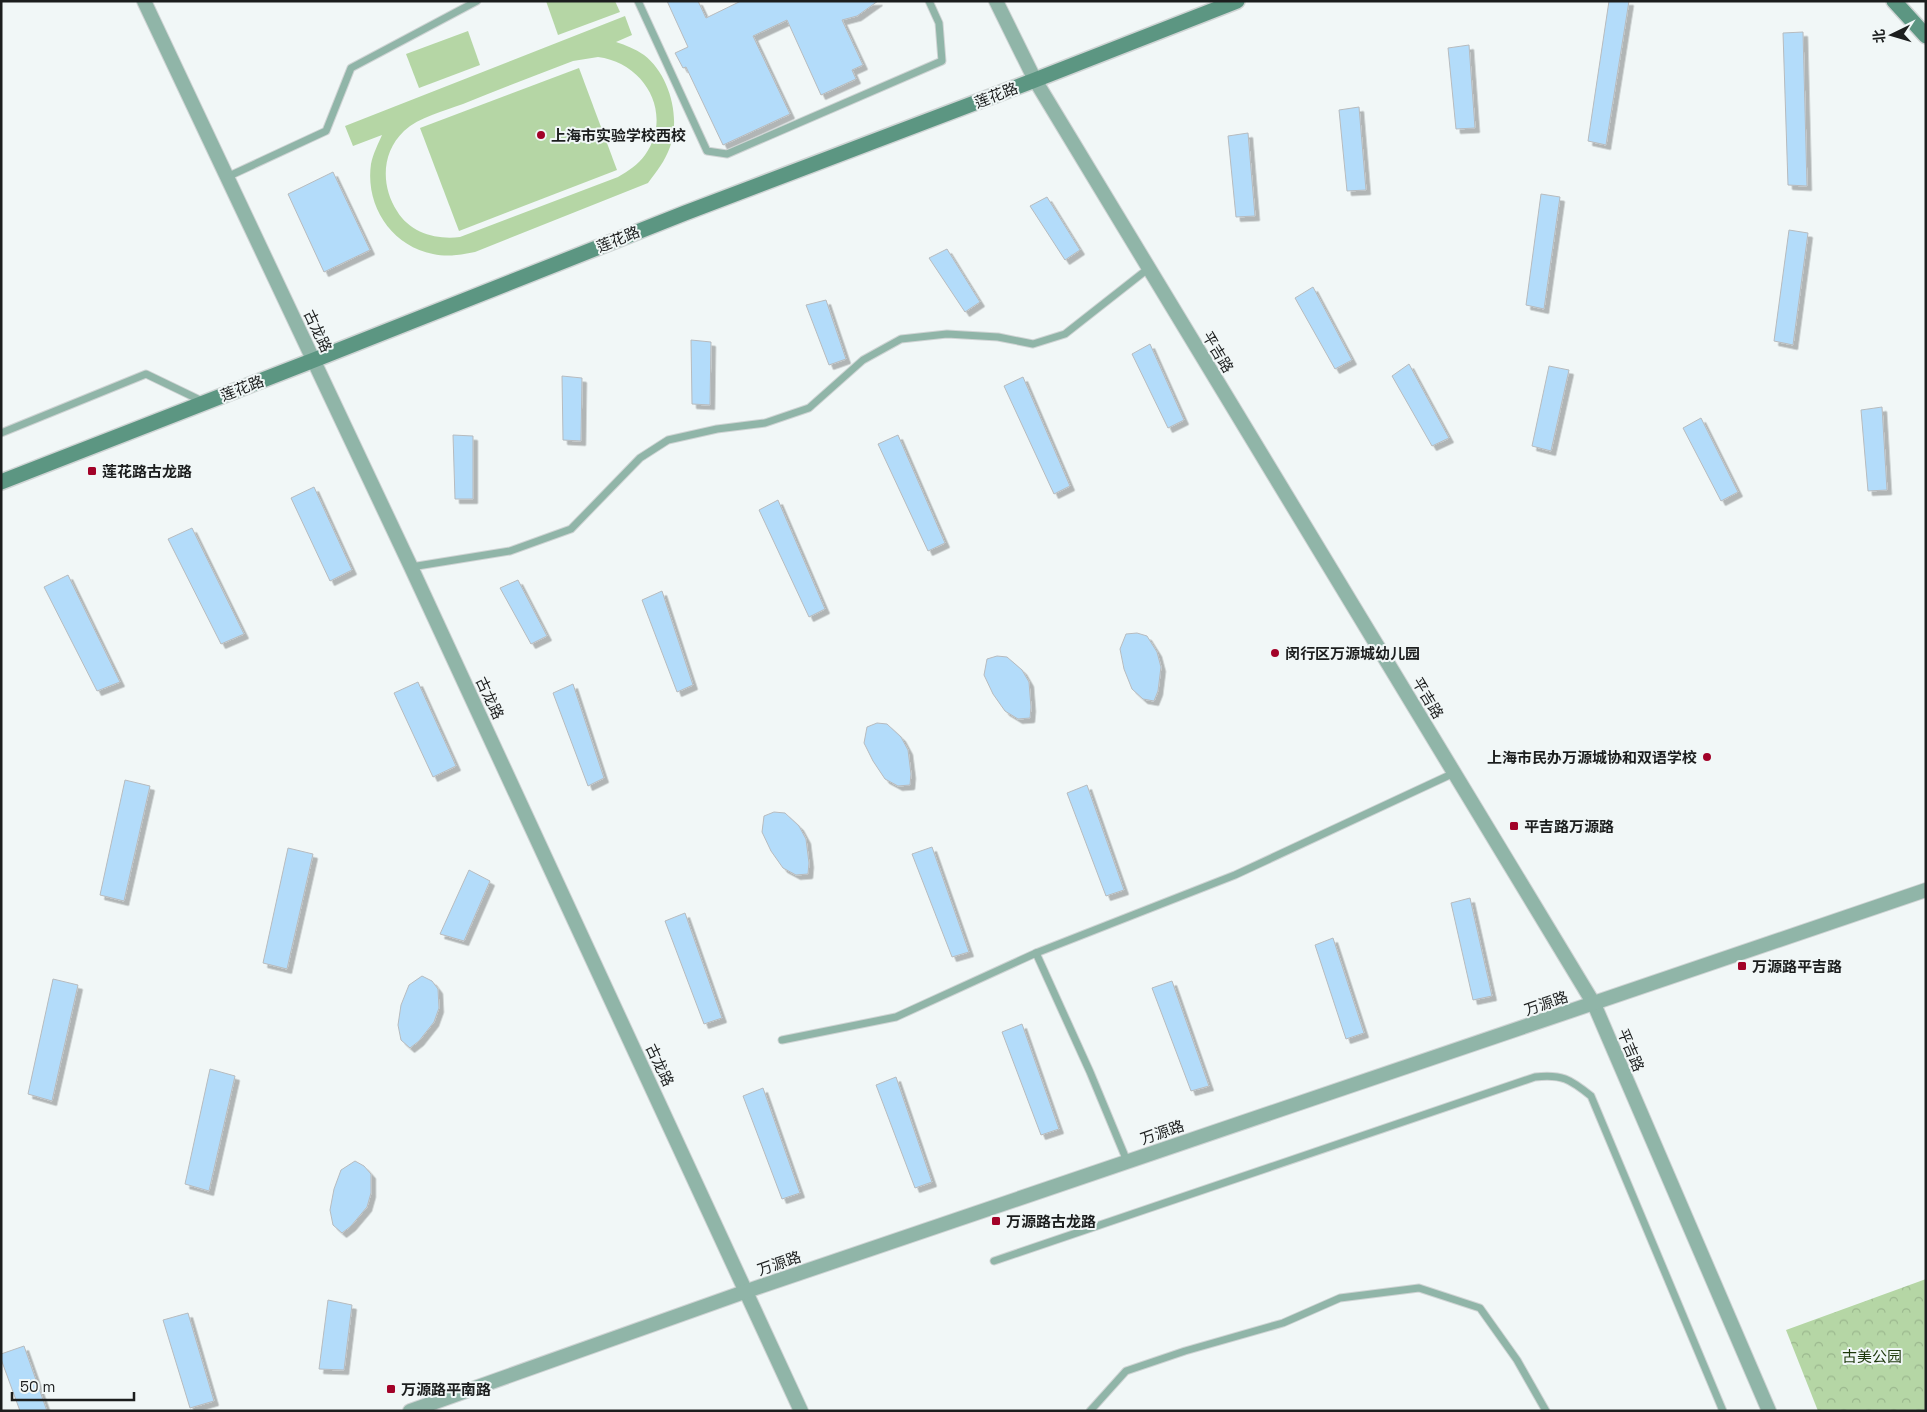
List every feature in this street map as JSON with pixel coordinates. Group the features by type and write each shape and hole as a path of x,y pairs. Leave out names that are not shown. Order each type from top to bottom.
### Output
{"main road":[{"name":"莲花路","path":"1,482 314,360 684,212 1036,80 1237,1"},
{"path":"1894,1 1926,36"}],"street":[{"name":"古龙路","path":"144,1 411,567 801,1411"},
{"name":"平吉路","path":"996,1 1036,80 1594,1004 1768,1411"},
{"name":"万源路","path":"410,1411 747,1291 1926,890"}],"lane":[{"path":"227,177 326,132 351,68 477,1"},
{"path":"638,1 707,151 727,154 942,60 939,22 929,1"},
{"path":"411,567 510,551 572,530 640,458 668,440 717,429 765,423 808,408 864,360 901,338 948,334 998,336 1033,344 1065,334 1149,268"},
{"path":"1,433 146,374 204,403"},
{"path":"782,1040 896,1017 1036,953 1235,875 1454,773"},
{"path":"1036,953 1090,1072 1127,1161"},
{"path":"994,1261 1535,1077 1554,1075 1574,1083 1591,1096 1723,1411"},
{"path":"1090,1411 1126,1371 1185,1351 1282,1323 1340,1298 1419,1288 1480,1308 1518,1360 1546,1411"}],"green space":[{"path":"546,1 615,1 620,12 558,35"},
{"path":"625,16 632,35 616,42 630,47 653,63 666,85 673,110 674,123 668,152 648,183 475,252 459,255 438,255 418,250 393,233 377,208 372,194 370,179 372,160 382,135 353,146 345,126","holes":["598,57 615,61 629,69 641,80 650,93 655,108 656,123 653,139 645,155 636,165 618,177 460,237 433,236 417,230 402,219 388,191 386,170 387,159 391,149 396,140 410,126 432,115 573,61"]},
{"path":"468,31 480,65 419,88 406,54"},
{"path":"579,68 617,170 459,231 420,128"},
{"name":"古美公园","path":"1926,1279 1926,1411 1818,1411 1786,1330"}],"building":[{"path":"667,1 698,1 706,18 741,1 878,1 857,16 842,20 863,65 852,70 856,79 821,95 787,20 753,36 790,114 723,145 686,67 683,68 675,53 688,47"},
{"path":"1609,1 1629,1 1606,145 1588,141"},
{"path":"1803,32 1807,186 1788,185 1783,33"},
{"path":"1469,45 1475,128 1456,129 1448,48"},
{"path":"1359,107 1366,190 1347,191 1339,110"},
{"path":"1248,133 1255,216 1236,217 1228,136"},
{"path":"333,172 370,250 324,272 288,194"},
{"path":"1541,194 1560,197 1544,309 1526,305"},
{"path":"1047,197 1080,250 1065,260 1030,206"},
{"path":"1789,230 1808,233 1793,345 1774,341"},
{"path":"947,249 980,302 965,312 929,258"},
{"path":"1313,287 1352,360 1335,369 1295,298"},
{"path":"826,300 846,359 829,365 806,305"},
{"path":"691,340 711,342 710,405 692,404"},
{"path":"1150,344 1184,420 1168,428 1132,354"},
{"path":"1409,364 1449,438 1432,446 1392,376"},
{"path":"1549,366 1569,370 1551,451 1532,446"},
{"path":"562,376 582,378 581,441 563,440"},
{"path":"1023,377 1070,486 1054,494 1004,386"},
{"path":"1882,407 1887,490 1868,491 1861,410"},
{"path":"1701,418 1738,492 1721,501 1683,428"},
{"path":"453,435 473,436 473,499 455,499"},
{"path":"898,435 945,543 928,551 878,444"},
{"path":"314,487 352,570 330,581 291,498"},
{"path":"778,500 825,609 809,617 759,510"},
{"path":"192,528 244,634 221,644 168,539"},
{"path":"68,575 120,682 97,691 44,587"},
{"path":"518,580 547,636 531,644 500,588"},
{"path":"662,591 693,685 677,692 642,600"},
{"path":"1137,633 1147,636 1157,652 1161,667 1158,691 1154,701 1143,699 1132,689 1124,669 1120,649 1126,634"},
{"path":"997,656 1007,657 1022,670 1029,682 1030,718 1018,719 1005,711 993,694 984,675 987,659"},
{"path":"418,682 456,766 433,777 394,693"},
{"path":"573,684 604,778 588,786 553,693"},
{"path":"877,723 887,724 901,737 908,750 911,774 910,785 898,786 885,779 873,761 864,743 867,727"},
{"path":"125,780 150,786 124,901 100,895"},
{"path":"1087,785 1124,890 1106,896 1067,793"},
{"path":"774,812 785,813 799,826 806,839 809,863 808,874 796,875 783,868 771,851 762,832 764,816"},
{"path":"932,847 969,952 952,957 912,854"},
{"path":"288,848 313,854 287,969 263,963"},
{"path":"469,870 490,881 464,941 440,934"},
{"path":"1470,898 1492,996 1473,1000 1451,903"},
{"path":"685,913 722,1018 704,1024 665,921"},
{"path":"1333,938 1364,1033 1346,1039 1315,945"},
{"path":"422,976 432,981 438,989 439,1008 434,1022 419,1041 410,1048 401,1040 398,1025 401,1005 409,985"},
{"path":"53,979 78,985 52,1101 28,1094"},
{"path":"1172,981 1209,1086 1191,1091 1152,988"},
{"path":"1022,1024 1059,1129 1041,1135 1002,1032"},
{"path":"210,1069 235,1076 209,1191 185,1184"},
{"path":"896,1077 932,1182 915,1188 876,1085"},
{"path":"763,1088 800,1193 782,1199 743,1096"},
{"path":"355,1161 364,1166 371,1174 371,1193 367,1207 351,1226 342,1233 333,1225 330,1210 334,1189 341,1170"},
{"path":"328,1300 352,1305 344,1370 319,1369"},
{"path":"188,1313 214,1401 190,1408 163,1320"},
{"path":"24,1346 47,1411 20,1411 1,1359 1,1354"}],"place":[{"name":"上海市实验学校西校","path":"541,135"},
{"name":"莲花路古龙路","path":"92,471"},
{"name":"闵行区万源城幼儿园","path":"1275,653"},
{"name":"上海市民办万源城协和双语学校","path":"1707,757"},
{"name":"平吉路万源路","path":"1514,826"},
{"name":"万源路平吉路","path":"1742,966"},
{"name":"万源路古龙路","path":"996,1221"},
{"name":"万源路平南路","path":"391,1389"}]}
